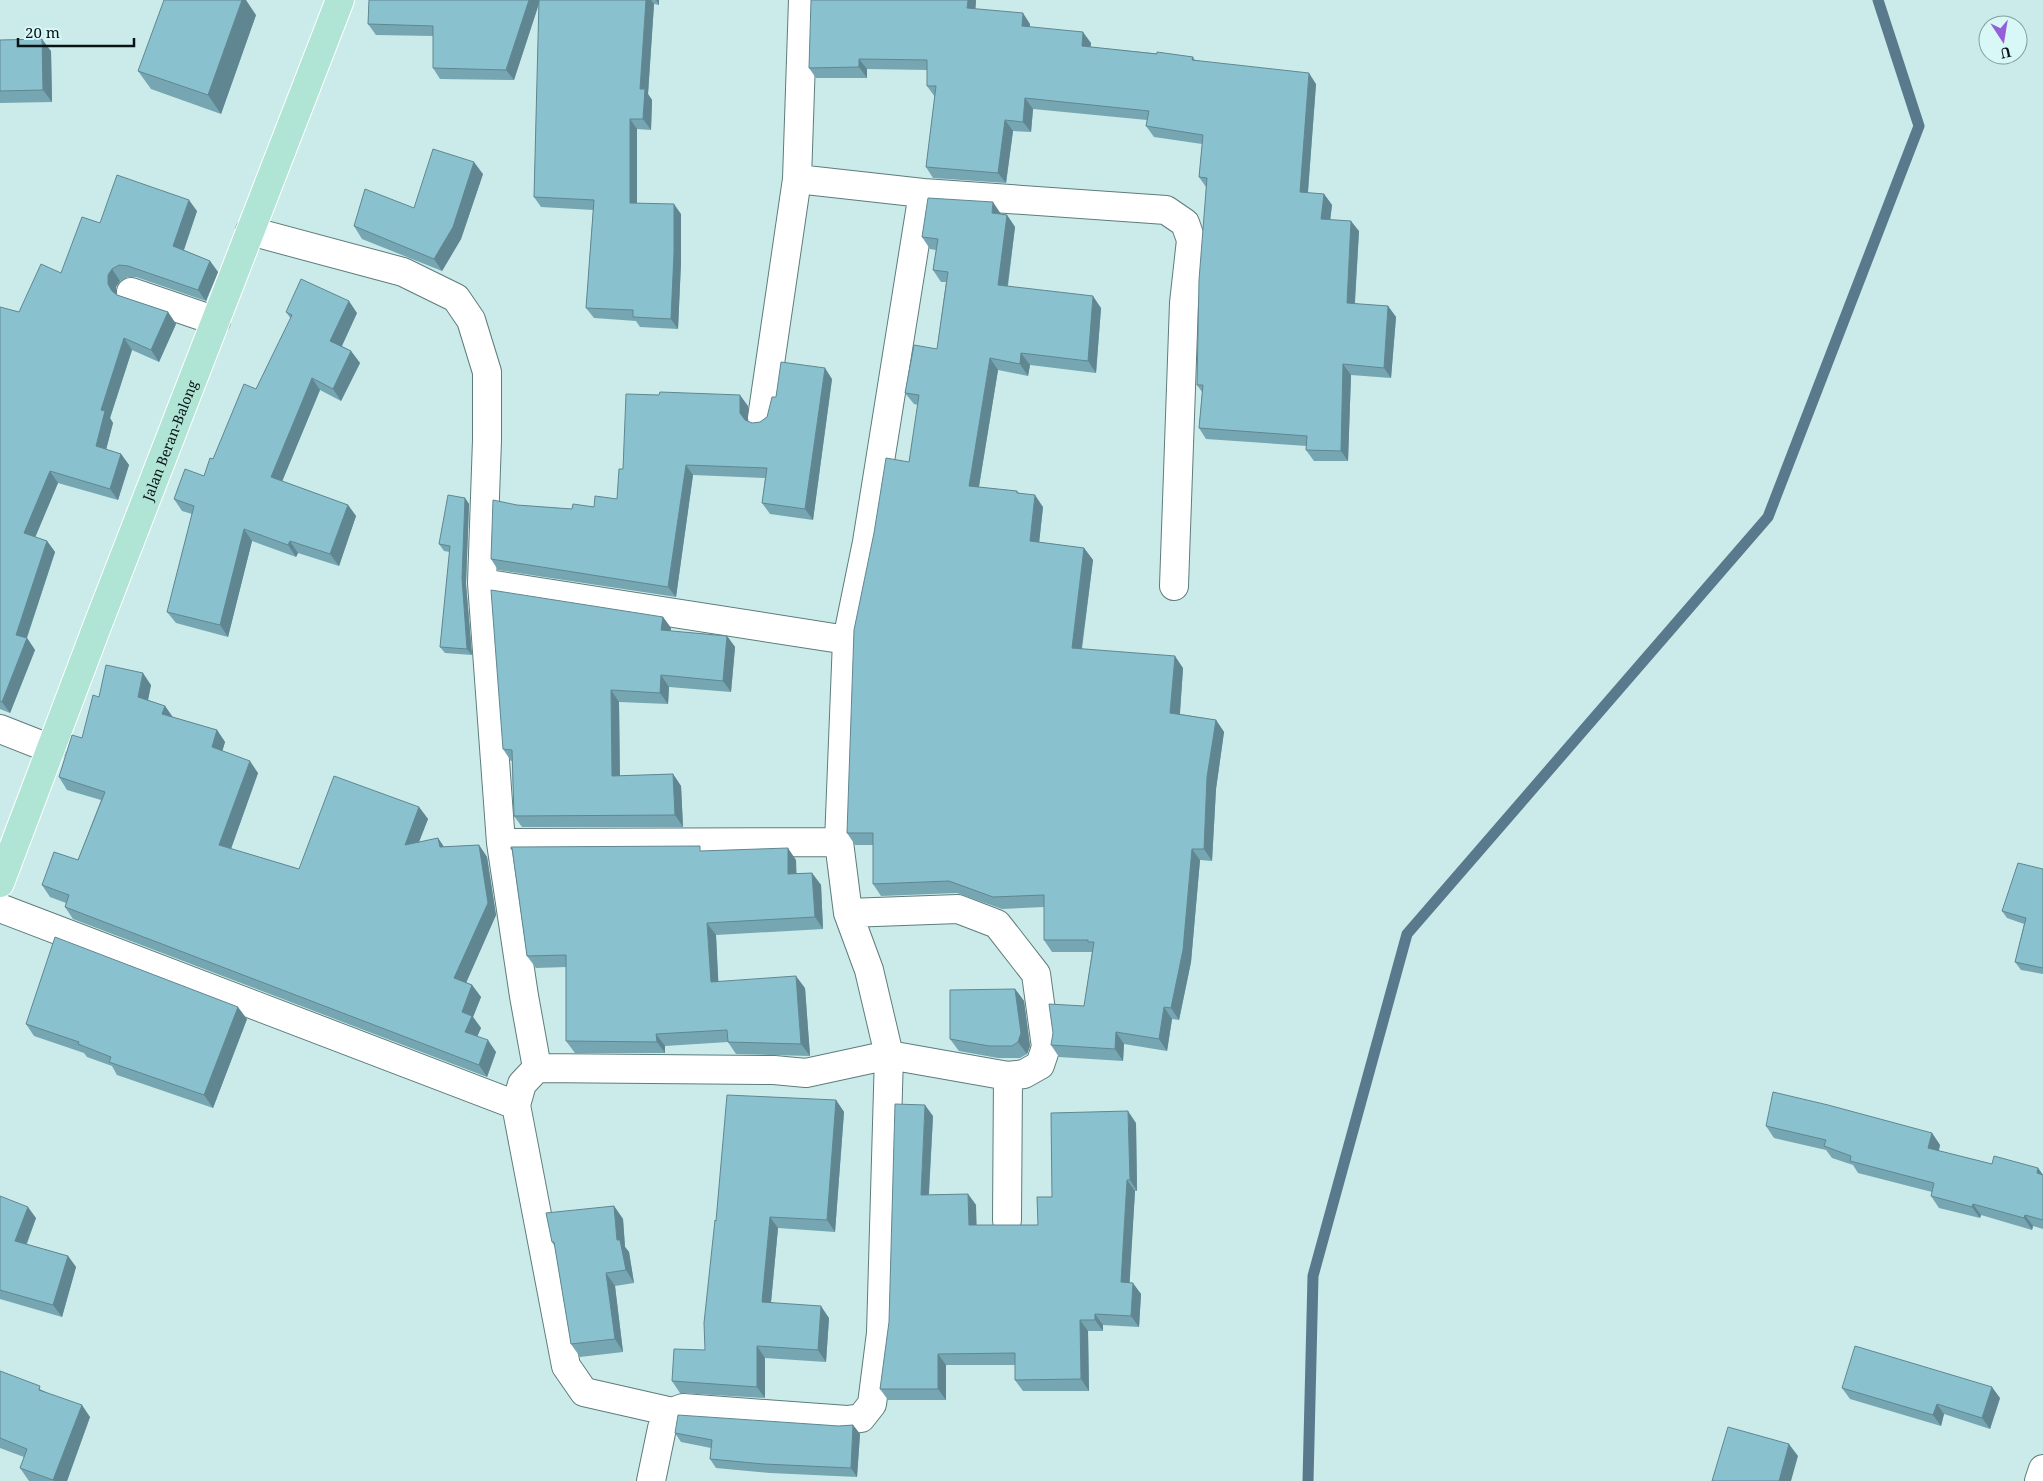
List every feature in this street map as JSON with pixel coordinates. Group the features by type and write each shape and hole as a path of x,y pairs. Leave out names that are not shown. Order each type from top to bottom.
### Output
{"main road":[{"name":"Jalan Beran-Balong","path":"0,883 340,0"}],"street":[{"path":"762,418 797,179 804,0"},
{"path":"797,179 923,193 1166,210 1185,223 1191,240 1184,303 1174,586"},
{"path":"848,912 958,909 997,924 1036,974 1046,1047 1040,1065 1024,1074 1008,1076 889,1055 806,1073 774,1070 537,1068 522,1084 516,1105 566,1366 584,1392 672,1412 683,1408 846,1420 861,1418 872,1404 881,1323 889,1055 868,970 848,912 839,842 847,640 867,542 923,193"},
{"path":"250,231 403,272 456,298 471,320 488,372 482,583 501,843 537,1068"},
{"path":"131,292 216,320"},
{"path":"482,583 847,640"},
{"path":"0,729 51,749"},
{"path":"501,843 839,842"},
{"path":"0,908 516,1105"},
{"path":"1007,1220 1008,1076"},
{"path":"651,1481 662,1428 672,1412"},
{"path":"2039,1481 2043,1469"}],"building":[{"path":"164,0 242,0 208,95 138,71"},
{"path":"369,0 529,0 506,70 433,68 433,26 368,24"},
{"path":"539,0 646,0 640,89 645,89 643,119 630,119 630,203 674,204 671,319 633,317 633,310 586,308 594,200 534,197"},
{"path":"811,0 968,0 967,8 1023,13 1022,26 1083,32 1082,46 1157,54 1157,52 1193,57 1192,60 1309,73 1300,192 1324,194 1321,219 1351,221 1347,303 1388,306 1384,368 1343,364 1341,451 1306,450 1307,436 1199,428 1203,385 1197,385 1199,280 1207,178 1199,177 1203,135 1146,126 1149,111 1025,98 1023,122 1005,120 998,173 926,167 936,86 927,86 927,60 859,59 859,67 809,68"},
{"path":"42,39 43,90 0,91 0,40"},
{"path":"433,149 474,162 453,227 434,259 354,226 365,189 414,208"},
{"path":"117,175 189,200 173,246 210,261 198,290 128,266 119,265 112,269 108,275 108,284 117,295 168,312 151,350 124,338 101,410 105,411 96,446 121,454 110,489 50,471 24,533 47,541 16,635 27,638 2,702 0,701 0,307 19,312 41,264 61,273 82,217 100,223"},
{"path":"928,198 993,202 992,213 1007,215 998,285 1093,296 1088,361 1021,353 1020,364 990,358 969,486 1017,491 1017,493 1035,495 1030,541 1084,548 1072,648 1175,656 1170,713 1216,720 1207,777 1204,849 1192,849 1183,950 1171,1008 1164,1007 1159,1039 1116,1032 1115,1049 1051,1045 1053,1033 1049,1004 1084,1006 1094,942 1088,942 1088,940 1044,940 1044,895 993,897 949,881 873,884 873,833 847,833 854,630 874,533 886,458 909,462 919,395 905,393 914,345 937,349 948,272 933,270 938,239 922,237"},
{"path":"301,279 349,301 330,341 351,351 333,389 312,378 271,477 348,505 330,554 290,541 288,545 244,529 220,625 167,612 194,506 174,499 185,469 204,476 210,458 213,459 244,384 256,389 292,315 286,312"},
{"path":"781,362 825,368 805,509 762,503 767,468 686,465 668,587 491,559 493,500 517,505 572,509 573,504 594,507 595,496 617,499 619,469 623,469 626,394 659,395 660,392 740,395 740,413 745,420 752,423 760,422 767,417 772,397 776,397"},
{"path":"448,495 465,498 462,578 467,649 440,647 450,546 439,544"},
{"path":"491,590 663,617 661,630 727,636 723,681 661,675 660,693 611,690 612,776 673,774 675,815 514,816 512,750 503,749"},
{"path":"106,665 143,673 138,697 165,706 162,714 217,730 212,747 250,761 219,845 299,869 334,776 419,807 405,845 438,838 440,847 479,845 488,903 454,978 472,985 462,1012 472,1016 465,1032 488,1040 479,1065 65,907 69,895 42,885 54,852 78,860 105,792 59,777 72,735 82,738 93,695 99,697"},
{"path":"700,846 700,851 788,848 788,874 812,873 815,917 707,923 711,982 796,976 801,1044 728,1042 727,1030 656,1034 657,1042 566,1041 566,955 527,956 511,847"},
{"path":"2018,863 2043,869 2043,968 2015,962 2026,918 2002,911"},
{"path":"55,937 238,1007 204,1095 109,1062 111,1057 78,1044 79,1042 26,1024"},
{"path":"1015,989 1021,1033 1018,1042 1012,1046 989,1046 950,1039 950,990"},
{"path":"1773,1092 1932,1133 1928,1148 1992,1164 1994,1156 2038,1168 2037,1173 2043,1175 2043,1220 2025,1215 2024,1218 1973,1204 1972,1207 1931,1196 1934,1183 1850,1161 1851,1156 1824,1146 1826,1140 1766,1126"},
{"path":"727,1095 836,1100 827,1220 770,1217 762,1302 821,1306 818,1350 757,1346 757,1387 672,1381 674,1349 705,1350 704,1323 716,1221"},
{"path":"895,1104 925,1105 921,1195 968,1194 969,1225 1038,1225 1037,1197 1052,1197 1051,1113 1128,1111 1130,1180 1127,1180 1121,1282 1133,1283 1131,1316 1095,1314 1095,1320 1080,1320 1081,1379 1015,1380 1015,1353 938,1354 938,1389 880,1389 889,1322"},
{"path":"0,1196 28,1207 15,1241 68,1256 53,1305 0,1290"},
{"path":"614,1206 617,1240 620,1240 626,1270 606,1273 615,1339 571,1344 554,1242 552,1242 546,1213"},
{"path":"1855,1346 1992,1387 1982,1418 1937,1404 1933,1415 1842,1388"},
{"path":"0,1371 40,1386 39,1390 82,1405 53,1480 20,1468 27,1449 0,1438"},
{"path":"678,1415 839,1426 853,1425 851,1468 764,1464 710,1459 712,1440 675,1433"},
{"path":"1728,1427 1789,1444 1779,1481 1712,1481"}],"waterway":[{"path":"1308,1481 1313,1276 1407,934 1768,517 1919,126 1878,0"}]}
